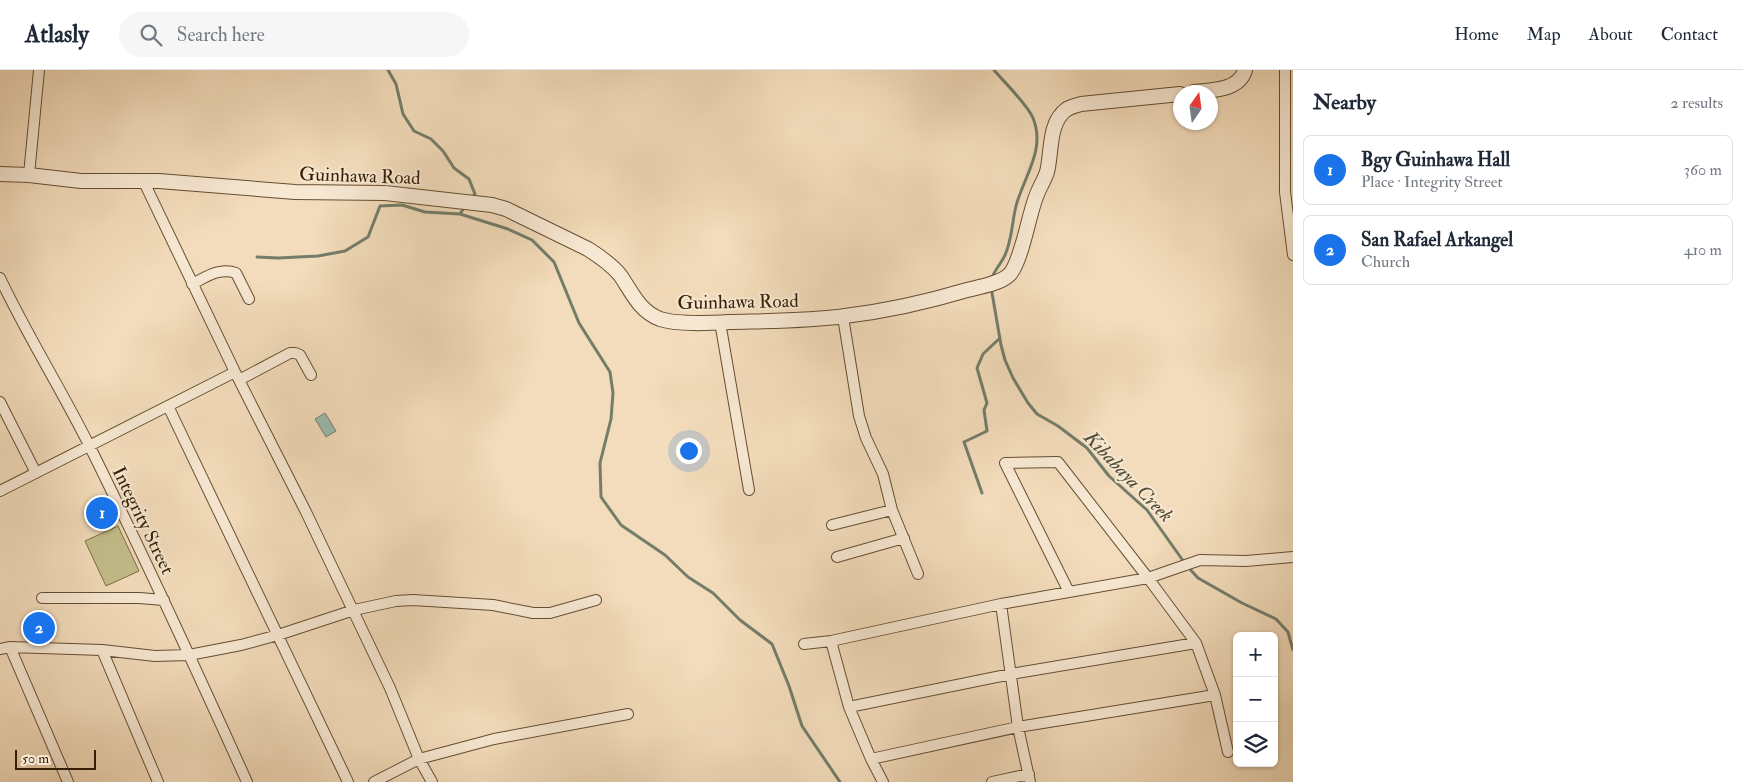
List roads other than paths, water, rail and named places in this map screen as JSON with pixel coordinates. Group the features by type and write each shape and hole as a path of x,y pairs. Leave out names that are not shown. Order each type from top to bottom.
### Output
{"street":[{"path":"29,175 39,70"},
{"path":"1218,88 1230,86 1238,82 1245,70"},
{"path":"1285,70 1293,255"},
{"name":"Guinhawa Road","path":"0,174 29,175 81,181 143,180 247,186 295,192 385,193 475,202 506,209 601,257 619,274 646,312 669,322 843,317 930,301 999,280 1010,274 1018,258 1036,197 1046,173 1055,128 1060,116 1068,108 1081,104 1173,95"},
{"path":"143,180 237,376 354,610 390,688 419,759 432,782"},
{"path":"192,284 216,272 229,270 236,273 249,298"},
{"name":"Integrity Street","path":"0,278 89,445 164,600 247,782"},
{"path":"843,317 859,416 866,438 883,474 892,510 918,574"},
{"path":"720,322 749,490"},
{"path":"0,491 168,406 290,353 300,355 311,375"},
{"path":"0,402 36,473"},
{"path":"168,406 348,782"},
{"path":"1069,592 1005,463 1058,462 1148,578 1196,643 1214,695 1228,752"},
{"path":"832,525 892,510"},
{"path":"837,557 904,538"},
{"path":"804,644 831,641 1001,604 1148,578 1200,560 1246,561 1293,557"},
{"path":"42,598 139,598 164,600"},
{"path":"68,782 5,648 102,650 154,656 189,655 241,646 354,610 396,601 413,600 493,605 533,613 550,613 596,600"},
{"path":"992,782 1030,778 1018,727 1001,604"},
{"path":"831,641 849,707 871,759 884,782"},
{"path":"849,707 1011,674 1196,643"},
{"path":"102,650 158,782"},
{"path":"871,759 1018,727 1214,695"},
{"path":"374,782 419,759 494,739 628,714"}],"waterway":[{"name":"Kibabaya Creek","path":"388,70 396,84 403,114 414,131 431,139 443,151 454,168 469,179 475,194 471,199"},
{"name":"Kibabaya Creek","path":"992,278 1003,258 1011,237 1016,206 1032,163 1037,141 1036,130 1030,112 994,70"},
{"name":"Kibabaya Creek","path":"257,257 318,256 345,251 368,237 380,206 402,205 425,212 460,214 465,206"},
{"path":"460,214 508,229 532,240 554,262 579,323 610,372 613,393 611,419 600,463 601,497 621,525 665,555 688,577 713,593 740,620 772,644 789,686 802,726 840,782"},
{"name":"Kibabaya Creek","path":"991,287 1005,360 1028,403 1037,414 1058,426 1087,448 1109,476 1147,510 1184,562"},
{"path":"982,493 964,442 987,431 984,410 987,403 977,368 983,354 1000,338"},
{"name":"Kibabaya Creek","path":"1188,567 1198,578 1242,603 1276,619 1288,632 1293,650"}],"place":[{"name":"Bgy Guinhawa Hall","path":"102,513"},
{"name":"San Rafael Arkangel","path":"39,628"}]}
